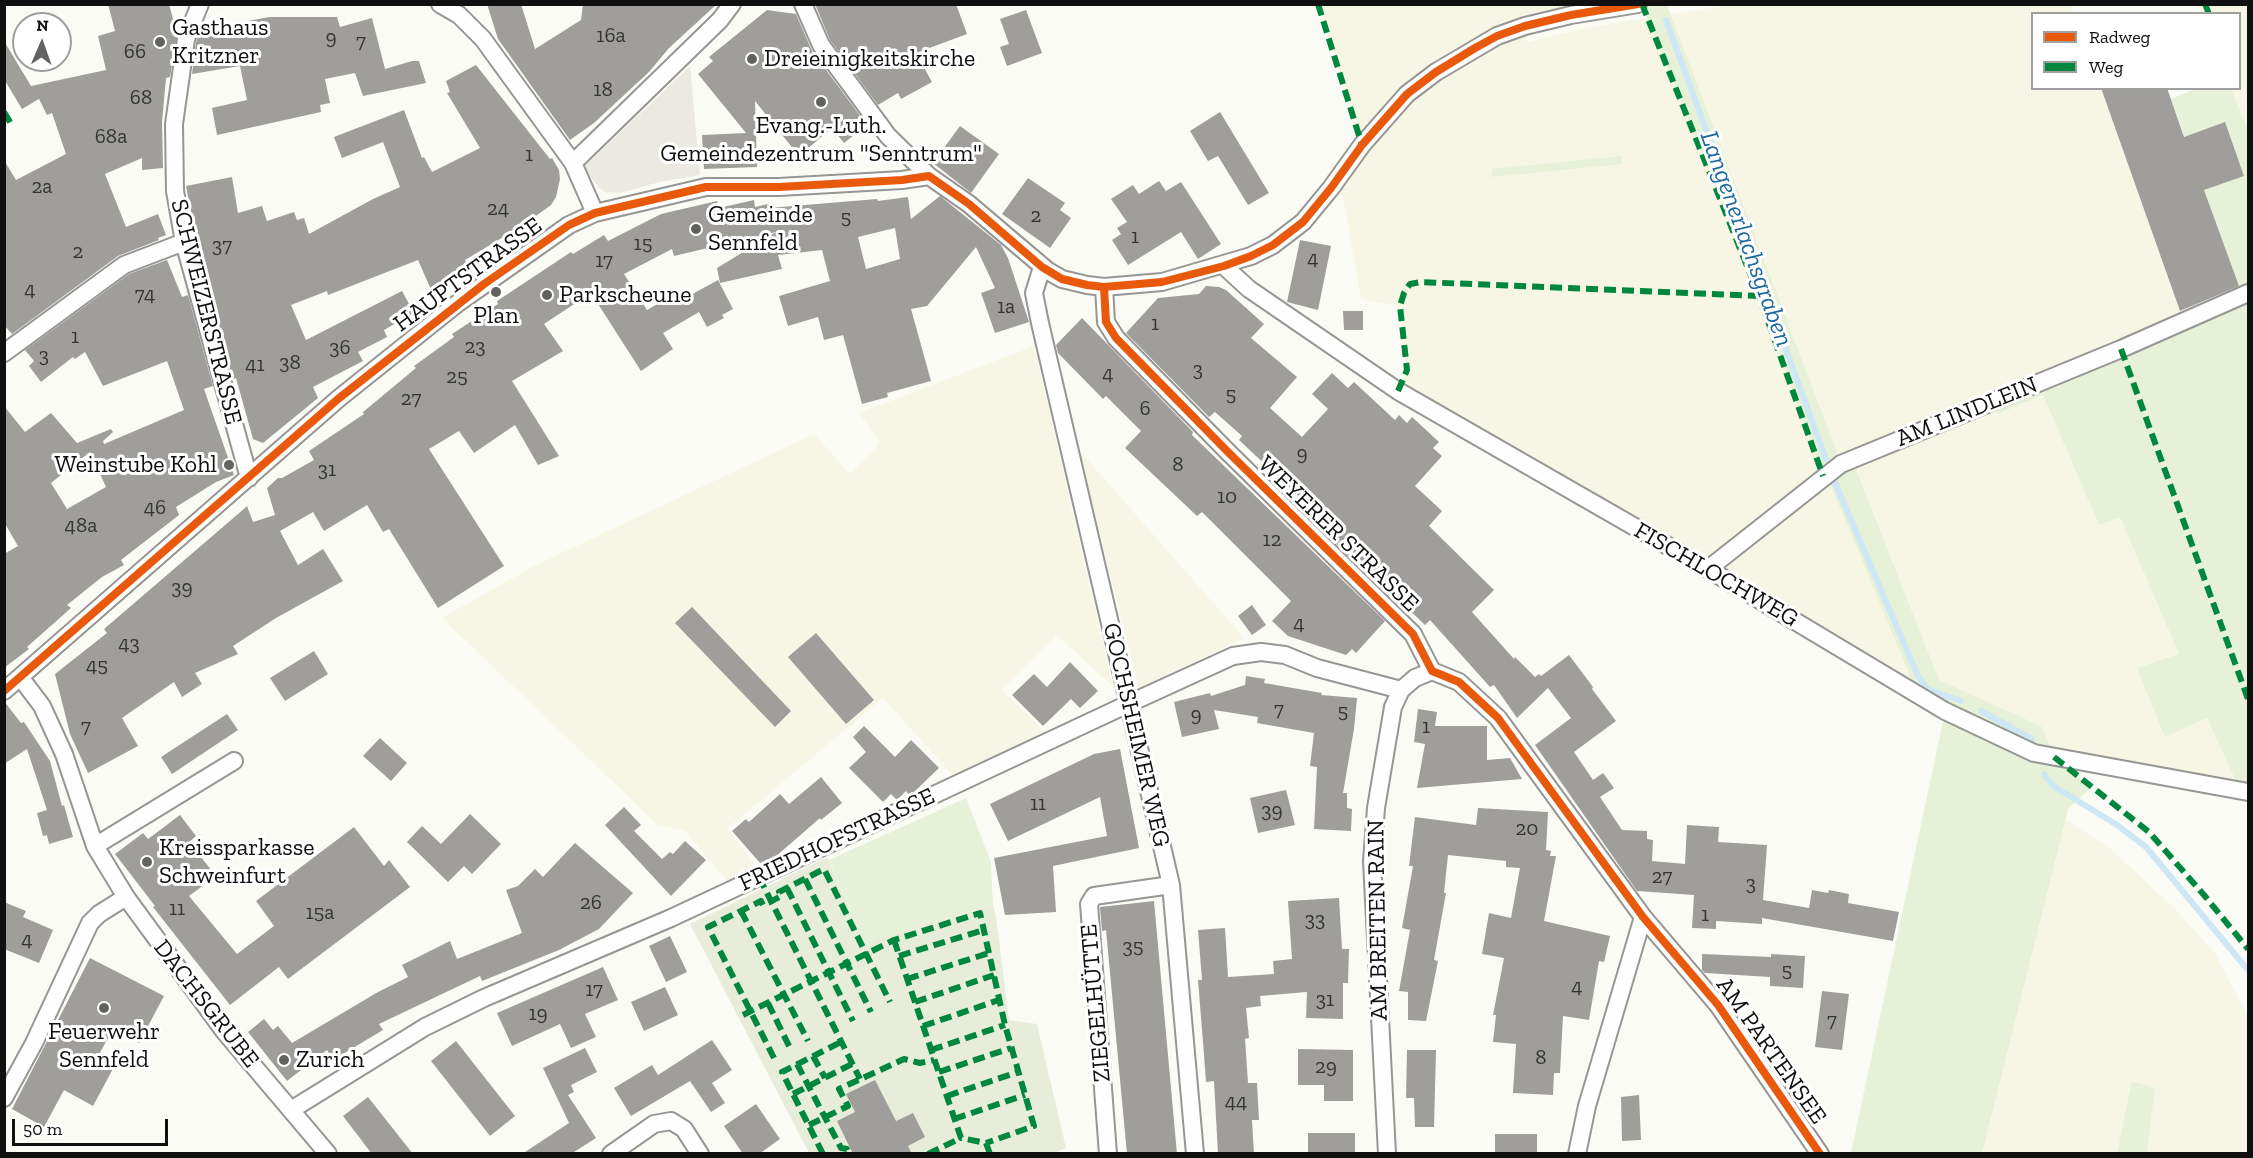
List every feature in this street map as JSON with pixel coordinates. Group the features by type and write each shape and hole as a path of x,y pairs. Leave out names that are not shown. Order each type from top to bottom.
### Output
{"street":[{"name":"SCHWEIZERSTRASSE","path":"200,4 186,39 174,124 175,191 184,242 249,478"},
{"path":"440,4 459,15 483,39 573,163 595,213"},
{"path":"573,163 713,26 732,4"},
{"path":"803,4 821,45 888,136 929,176 969,204 1042,267 1062,279 1104,287 1162,282 1224,266 1251,256 1273,244 1303,222 1377,128 1407,94 1436,72 1497,36 1525,26 1571,15 1638,4"},
{"name":"HAUPTSTRASSE","path":"4,691 338,399 458,303 569,225 595,213 706,187 857,183 929,176"},
{"path":"4,353 124,265 184,242"},
{"name":"FISCHLOCHWEG","path":"1224,266 1249,289 1398,391 1708,569 1945,711 2034,753 2248,792"},
{"name":"GOCHSHEIMER WEG","path":"1042,267 1034,293 1040,323 1170,885 1195,1154"},
{"name":"WEYERER STRASSE","path":"1104,287 1106,322 1116,338 1413,634 1432,671"},
{"name":"AM LINDLEIN","path":"1708,569 1841,464 2121,349 2248,293"},
{"name":"FRIEDHOFSTRASSE","path":"291,1110 425,1027 484,998 671,918 1233,656 1261,652 1285,655 1317,668 1401,690"},
{"path":"1401,690 1415,678 1432,671 1459,682 1498,718 1643,917 1587,1106 1577,1154"},
{"name":"DACHSGRUBE","path":"20,677 42,706 95,846 126,897 224,1031 328,1154"},
{"name":"AM BREITEN RAIN","path":"1386,1154 1372,861 1380,786 1394,707 1401,690"},
{"path":"95,846 234,761"},
{"name":"ZIEGELHÜTTE","path":"1108,1154 1089,904 1094,896 1170,885"},
{"path":"4,1098 34,1043 90,923 99,914 126,897"},
{"name":"AM PARTENSEE","path":"1643,917 1718,1005 1820,1154"},
{"path":"611,1154 654,1124 671,1121 684,1129 700,1154"}],"shaded area":[{"path":"1735,4 2071,5 2074,12 2031,12 2031,90 2101,90 2181,315 1999,414 2043,395 2099,525 2120,517 2179,654 2166,736 2207,718 2240,790 2054,757 2041,726 1939,680 1852,459 1841,464 1670,15"},
{"path":"1319,5 1635,5 1525,26 1528,42 1590,27 1647,18 1759,296 1823,475 1826,474 1917,693 1398,391 1407,370 1400,307 1361,299 1343,196 1332,188 1362,143","holes":["1621,156 1622,164 1492,170"]},
{"path":"2197,5 2248,5 2248,130 2231,90 2241,90 2241,12 2200,12"},
{"path":"690,66 700,175 660,182 620,193 605,192 598,187 584,167"},
{"path":"1034,346 1113,687 1057,635 1001,690 1047,734 954,777 883,698 727,829 756,865 728,882 685,831 657,824 442,618 536,565 814,434 850,474 880,443 859,413"},
{"path":"1079,450 1244,638 1139,688"},
{"path":"2065,819 2111,849 2175,909 2215,953 2248,1017 2248,1153 2147,1153 2155,1089 2133,1081 2117,1153 1982,1154"}],"green space":[{"path":"1642,5 1667,5 1841,463 1852,459 1939,680 2041,726 2055,757 2091,788 2068,809 1982,1153 1851,1153 1945,712 1917,693 1826,474 1823,476 1759,296"},
{"path":"2194,90 2231,90 2248,130 2248,792 2240,790 2207,718 2165,737 2137,668 2179,654 2120,517 2099,525 2043,395 1998,414 1991,402 2241,292 2171,99"},
{"path":"1621,156 1622,164 1492,177 1492,169"},
{"path":"966,798 991,862 993,905 865,942 829,860"},
{"path":"827,857 865,942 993,905 1009,1020 1037,1024 1066,1148 1051,1154 809,1153 690,924"},
{"path":"2132,1081 2155,1088 2147,1153 2117,1153"}],"building":[{"path":"108,4 169,4 177,34 170,77 166,78 162,122 163,168 142,170 142,158 105,174 126,227 158,214 166,235 118,256 12,334 4,325 4,160 16,180 66,154 52,113 47,115 39,99 22,109 4,79 4,41 12,54 12,72 23,72 31,86 106,70 98,36 115,31"},
{"path":"487,4 521,4 535,49 581,20 583,4 717,4 594,123 570,140 498,39"},
{"path":"815,4 956,4 967,34 916,53 932,82 901,99 898,93 878,105 830,40"},
{"path":"767,10 796,14 812,51 861,117 857,119 863,128 844,143 832,128 799,156 755,101 757,167 704,169 702,135 746,133 698,74 713,61 709,57"},
{"path":"1026,10 1042,53 1007,66 1000,47 1009,44 1000,19"},
{"path":"269,17 337,17 340,27 372,18 385,69 419,61 426,83 363,96 355,73 325,79 330,103 320,105 321,112 217,135 212,108 247,100 240,66 192,74 196,42 201,30"},
{"path":"476,65 550,159 552,158 559,170 560,179 556,197 551,205 525,224 465,260 468,266 432,292 418,260 328,295 327,291 291,305 306,340 402,291 414,313 384,330 387,337 358,352 363,361 313,387 318,398 263,443 253,439 216,318 219,317 194,227 186,186 232,177 238,213 262,206 267,221 294,212 297,220 304,218 309,234 400,187 383,142 342,158 334,137 404,110 422,158 424,157 432,172 480,148 447,93 450,92 446,81"},
{"path":"2102,90 2168,90 2184,137 2225,122 2244,176 2204,190 2239,286 2180,311"},
{"path":"1220,112 1269,193 1248,205 1218,156 1208,161 1190,131"},
{"path":"960,126 999,154 971,193 933,163"},
{"path":"1028,178 1065,203 1060,210 1071,218 1050,248 1002,214"},
{"path":"1159,181 1166,191 1181,182 1221,244 1198,259 1181,232 1128,265 1112,240 1121,234 1117,228 1127,222 1111,199 1133,185 1139,194"},
{"path":"940,196 1001,245 1008,258 1029,322 995,333 981,293 995,288 976,247 927,306 911,309 931,381 887,393 888,397 862,404 843,335 824,340 818,317 788,326 779,296 830,281 822,250 778,255 782,269 720,283 717,268 776,232 674,256 672,249 624,274 647,310 683,289 687,297 718,280 733,309 722,315 724,318 707,327 699,312 663,333 673,349 641,371 591,293 544,324 563,351 512,381 559,456 538,465 515,425 474,453 459,431 429,449 504,566 438,608 389,529 383,532 367,505 324,531 313,512 280,531 298,565 323,549 343,581 276,618 233,646 238,654 195,673 202,684 182,697 174,682 122,718 138,746 88,773 70,734 55,674 107,633 104,629 247,506 253,522 275,515 267,488 278,478 314,460 309,451 364,414 363,412 416,368 414,366 454,337 452,334 498,304 497,301 571,252 573,254 604,235 608,241 661,214 717,201 719,208 754,200 755,207 768,204 769,208 908,197 911,219","holes":["895,228 900,259 866,269 858,237"]},
{"path":"1300,240 1331,246 1318,310 1287,302"},
{"path":"167,260 182,297 188,295 213,386 204,389 234,475 216,482 176,507 179,515 121,560 124,565 102,577 67,605 71,608 27,647 29,649 4,668 4,554 18,546 4,522 4,406 25,432 51,413 77,443 111,429 113,432 103,441 104,444 184,410 167,361 103,386 85,352 75,359 73,357 41,382 29,366 34,361 25,350 129,274","holes":["90,452 106,487 67,509 51,483"]},
{"path":"1206,286 1226,290 1264,324 1251,338 1297,377 1270,408 1302,437 1328,409 1312,394 1332,373 1348,388 1354,382 1395,420 1399,415 1407,423 1412,417 1439,442 1433,448 1442,456 1415,486 1442,511 1429,526 1494,590 1472,612 1514,659 1515,657 1535,677 1539,674 1541,676 1569,655 1593,687 1592,689 1616,721 1574,752 1593,780 1603,773 1614,788 1600,797 1622,830 1647,831 1647,839 1653,840 1652,861 1685,864 1687,825 1719,827 1718,842 1767,845 1763,900 1809,908 1812,890 1828,893 1829,890 1849,894 1848,903 1899,912 1893,941 1762,918 1762,924 1716,921 1716,929 1692,928 1694,895 1637,891 1535,745 1571,718 1548,688 1517,718 1494,685 1490,687 1430,620 1425,625 1399,600 1397,603 1316,524 1322,518 1239,440 1242,436 1215,412 1209,417 1126,333 1158,298 1199,294"},
{"path":"1343,311 1363,311 1363,330 1344,330"},
{"path":"1082,318 1193,432 1192,435 1385,621 1356,653 1352,649 1346,655 1288,636 1272,621 1291,601 1202,512 1197,516 1125,448 1141,431 1106,396 1103,399 1058,353 1056,345"},
{"path":"1252,605 1266,625 1252,635 1238,616"},
{"path":"692,607 791,711 775,727 675,623"},
{"path":"816,633 874,700 846,724 788,657"},
{"path":"314,651 328,674 285,701 270,678"},
{"path":"1070,662 1098,691 1080,708 1071,699 1043,726 1012,695 1034,674 1047,687"},
{"path":"1246,676 1265,679 1264,683 1322,693 1321,695 1357,698 1343,793 1347,793 1347,808 1352,809 1351,831 1314,829 1317,767 1310,766 1314,733 1257,723 1258,717 1214,710 1219,729 1182,737 1174,702 1210,693 1211,696 1245,685"},
{"path":"4,701 21,723 24,722 50,761 73,837 49,844 47,835 43,836 37,813 47,810 27,749 4,764"},
{"path":"1418,709 1437,712 1435,726 1487,726 1487,760 1510,758 1522,779 1417,788 1425,744 1414,742"},
{"path":"227,714 238,730 172,774 161,757"},
{"path":"864,726 895,757 911,740 939,768 913,793 909,795 906,791 897,800 891,794 883,802 849,768 866,752 853,737"},
{"path":"380,738 407,763 391,781 363,756"},
{"path":"1120,749 1139,848 1053,866 1056,912 1005,915 994,858 1107,836 1100,797 1008,841 990,804 1094,754"},
{"path":"821,777 842,803 821,820 820,818 774,858 761,864 732,831 746,819 749,822 780,794 789,804"},
{"path":"1286,790 1295,825 1258,833 1250,798"},
{"path":"624,807 641,825 634,831 662,859 670,852 673,854 685,841 706,860 671,896 605,825"},
{"path":"1478,808 1548,812 1546,850 1551,851 1550,856 1556,856 1544,921 1610,936 1604,962 1599,961 1589,1020 1563,1016 1560,1073 1554,1073 1553,1095 1513,1093 1516,1044 1493,1042 1496,1015 1493,1015 1504,958 1482,954 1489,913 1511,918 1520,868 1506,867 1506,861 1448,855 1444,893 1446,893 1434,960 1438,961 1426,1021 1408,1020 1408,992 1399,991 1410,930 1402,928 1413,866 1409,866 1415,817 1476,825"},
{"path":"470,814 501,844 472,874 464,866 448,882 407,842 422,826 441,844"},
{"path":"180,815 196,836 189,842 216,876 189,896 237,954 274,926 256,901 354,827 384,866 389,860 410,887 288,979 279,967 230,1005 153,907 155,906 115,854 143,833 148,839"},
{"path":"575,843 633,893 599,929 559,950 482,981 480,976 379,1024 383,1030 333,1060 327,1050 287,1081 248,1032 264,1019 273,1030 278,1026 292,1043 408,977 402,965 450,941 457,959 522,933 506,890 518,886 535,869 543,877"},
{"path":"1339,898 1342,949 1349,949 1348,983 1343,983 1343,1019 1306,1018 1307,992 1260,996 1261,1006 1246,1008 1249,1038 1245,1039 1248,1083 1257,1083 1259,1120 1252,1120 1254,1154 1218,1154 1214,1081 1206,1082 1198,980 1202,980 1198,930 1225,928 1228,977 1274,974 1273,961 1292,959 1288,901"},
{"path":"1154,901 1177,1154 1127,1154 1106,930 1102,931 1100,907"},
{"path":"4,902 26,911 23,917 53,930 39,963 4,949"},
{"path":"670,936 687,972 666,982 649,946"},
{"path":"1702,954 1805,956 1803,988 1770,986 1770,977 1705,973 1702,970"},
{"path":"90,958 164,996 139,1043 113,1029 97,1058 114,1067 93,1106 64,1090 44,1127 12,1109"},
{"path":"603,967 618,1000 585,1014 596,1037 571,1048 560,1024 512,1046 497,1013"},
{"path":"665,987 678,1015 644,1031 631,1002"},
{"path":"1822,991 1849,994 1842,1050 1815,1047"},
{"path":"712,1040 732,1070 712,1083 725,1103 711,1112 690,1081 631,1116 614,1088 652,1065 658,1075"},
{"path":"456,1041 515,1116 490,1136 431,1061"},
{"path":"585,1048 597,1072 571,1085 574,1092 568,1095 596,1138 571,1154 522,1154 569,1123 543,1068"},
{"path":"1298,1049 1353,1050 1353,1101 1324,1101 1324,1085 1298,1085"},
{"path":"1407,1050 1436,1050 1434,1127 1415,1127 1414,1098 1406,1098"},
{"path":"875,1080 896,1121 913,1113 925,1137 908,1146 912,1154 853,1154 837,1121 855,1112 846,1094"},
{"path":"1639,1095 1641,1140 1622,1141 1621,1097"},
{"path":"368,1097 413,1154 372,1154 343,1116"},
{"path":"756,1104 780,1139 759,1154 743,1154 724,1126"},
{"path":"1308,1133 1355,1133 1355,1154 1308,1154"},
{"path":"1495,1134 1537,1134 1537,1154 1495,1154"}],"waterway":[{"name":"Langenerlachsgraben","path":"1666,20 1826,459"},
{"name":"Langenerlachsgraben","path":"1834,480 1918,676 1928,689 1961,701"},
{"name":"Langenerlachsgraben","path":"1981,711 2032,739"},
{"name":"Langenerlachsgraben","path":"2044,774 2052,785 2117,825 2146,847 2248,970"}],"marked path":[{"path":"1318,4 1362,145"},
{"path":"1642,4 1759,296 1823,476"},
{"path":"2205,4 2208,12"},
{"path":"4,112 13,127"},
{"path":"1398,391 1407,370 1400,306 1410,284 1421,282 1759,296"},
{"path":"2121,349 2248,699"},
{"path":"2054,757 2149,832 2248,949"},
{"path":"774,1058 708,927 761,901 763,905 772,901 781,896 779,892 824,869 890,1002"},
{"path":"759,877 860,1079"},
{"path":"805,879 871,1012"},
{"path":"787,888 853,1021"},
{"path":"741,911 808,1041"},
{"path":"743,1015 894,940 980,913 1005,1025 1034,1126 986,1143"},
{"path":"899,956 984,930"},
{"path":"894,940 961,1138 986,1143 990,1154"},
{"path":"907,979 989,953"},
{"path":"915,1002 994,975"},
{"path":"923,1026 999,1000"},
{"path":"768,1003 791,1050"},
{"path":"931,1050 1005,1025"},
{"path":"823,1154 782,1072 841,1042"},
{"path":"939,1072 1011,1048"},
{"path":"813,1056 825,1078"},
{"path":"809,1125 848,1106 839,1089 904,1059 920,1063 934,1060"},
{"path":"797,1064 841,1148 847,1149 849,1154"},
{"path":"793,1094 852,1064"},
{"path":"947,1096 1018,1072"},
{"path":"954,1119 1025,1095"},
{"path":"928,1154 961,1138"}],"cycle path":[{"path":"4,691 338,399 484,284 569,225 595,213 706,187 779,187 902,180 929,176 969,204 1042,267 1062,279 1104,287 1162,282 1224,266 1273,245 1303,222 1362,145 1407,94 1436,72 1475,48 1497,36 1525,26 1571,15 1638,4"},
{"path":"1104,287 1106,322 1116,338 1413,634 1432,671 1459,682 1498,718 1643,917 1718,1005 1820,1154"}],"place":[{"name":"Gasthaus Kritzner","path":"160,42"},
{"name":"Dreieinigkeitskirche","path":"752,59"},
{"name":"Evang.-Luth. Gemeindezentrum \"Senntrum\"","path":"821,102"},
{"name":"Gemeinde Sennfeld","path":"696,229"},
{"name":"Plan","path":"496,292"},
{"name":"Parkscheune","path":"547,295"},
{"name":"Weinstube Kohl","path":"229,465"},
{"name":"Kreissparkasse Schweinfurt","path":"147,862"},
{"name":"Feuerwehr Sennfeld","path":"104,1008"},
{"name":"Zurich","path":"284,1060"}]}
